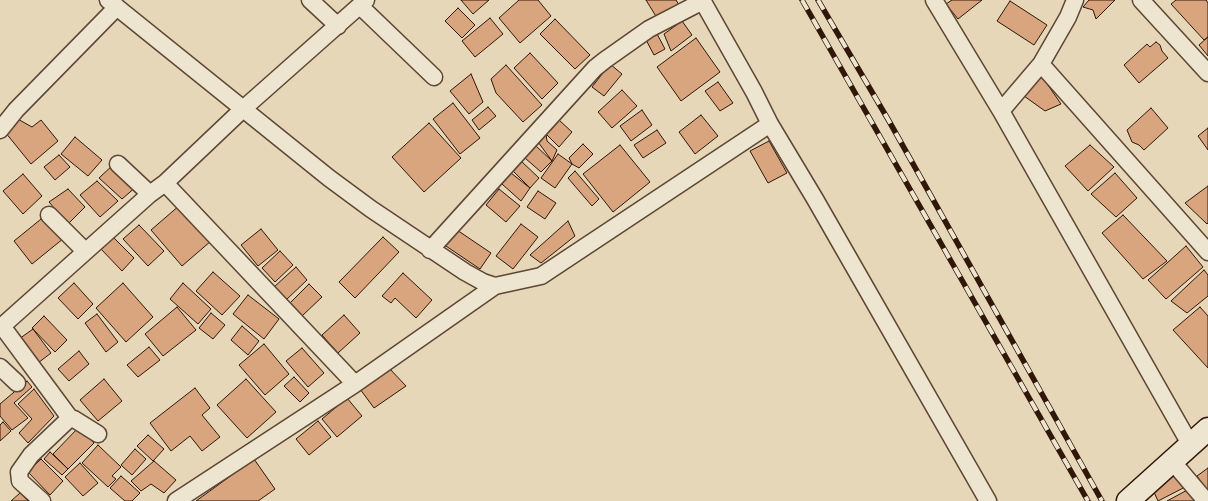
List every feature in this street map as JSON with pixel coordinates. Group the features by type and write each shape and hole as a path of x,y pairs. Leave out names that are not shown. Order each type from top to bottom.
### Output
{"main road":[{"path":"1135,498 1172,460 1208,429"}],"street":[{"path":"310,0 338,26"},
{"path":"934,0 1001,111 1190,444"},
{"path":"1001,111 1041,64 1068,17 1075,0"},
{"path":"1141,0 1208,73"},
{"path":"430,250 595,68 649,29 703,1 770,124 988,501"},
{"path":"98,434 70,418 1,327 85,251 165,183 244,109 363,3 434,77"},
{"path":"0,130 113,4 350,194 430,250 483,282 496,286"},
{"path":"1041,64 1208,252"},
{"path":"176,501 355,384 496,286 540,276 770,124"},
{"path":"118,164 150,194"},
{"path":"165,183 355,384"},
{"path":"49,215 85,251"},
{"path":"0,367 17,383"},
{"path":"42,501 20,481 20,472 31,455 70,418"},
{"path":"1172,460 1206,501"}],"building":[{"path":"461,0 489,0 473,14"},
{"path":"519,0 538,0 551,16 520,43 499,18"},
{"path":"646,0 676,0 679,5 657,18"},
{"path":"952,0 982,0 958,19 946,4"},
{"path":"1089,0 1115,0 1096,19 1093,10 1083,7"},
{"path":"1176,0 1206,0 1208,3 1208,37 1204,40 1171,4"},
{"path":"1010,1 1047,25 1034,45 997,21"},
{"path":"458,8 475,25 462,38 445,21"},
{"path":"490,18 503,34 475,57 462,41"},
{"path":"555,19 590,55 575,69 540,34"},
{"path":"682,21 692,35 671,51 664,34"},
{"path":"656,32 665,49 654,55 645,38"},
{"path":"1208,37 1208,56 1199,45"},
{"path":"696,38 720,72 681,101 657,67"},
{"path":"1156,42 1168,58 1139,83 1124,65 1147,44 1150,47"},
{"path":"530,53 558,83 542,99 514,68"},
{"path":"610,64 622,74 604,96 592,87"},
{"path":"506,65 542,105 523,122 496,93 491,79"},
{"path":"471,74 483,102 469,114 450,91"},
{"path":"1041,75 1061,104 1045,111 1024,96"},
{"path":"718,82 733,103 720,111 705,91"},
{"path":"622,90 637,106 612,128 598,112"},
{"path":"453,103 480,138 460,154 433,119"},
{"path":"488,107 496,116 479,130 472,120"},
{"path":"1151,108 1168,128 1144,150 1132,142 1127,130"},
{"path":"642,110 652,125 631,141 620,126"},
{"path":"701,115 718,136 695,154 679,132"},
{"path":"14,117 32,127 41,120 58,141 31,164 5,132"},
{"path":"559,120 572,132 559,147 546,134"},
{"path":"429,123 461,158 424,192 392,157"},
{"path":"1208,128 1208,150 1198,136"},
{"path":"657,130 666,143 643,158 634,145"},
{"path":"546,134 547,141 557,150 552,161 538,142"},
{"path":"75,137 102,160 88,176 61,154"},
{"path":"769,141 787,173 768,183 750,151"},
{"path":"583,144 593,154 579,168 572,164 569,158"},
{"path":"620,145 650,182 613,212 583,174"},
{"path":"1090,145 1114,167 1088,191 1065,166"},
{"path":"536,146 552,161 541,172 525,158"},
{"path":"558,154 572,164 555,188 541,178"},
{"path":"59,155 70,167 55,180 44,167"},
{"path":"520,160 539,178 530,188 511,169"},
{"path":"114,164 137,186 122,199 99,178"},
{"path":"575,171 599,199 592,206 568,178"},
{"path":"511,173 530,188 521,201 502,184"},
{"path":"1115,173 1137,198 1116,217 1091,194"},
{"path":"23,174 42,196 23,214 3,191"},
{"path":"97,181 118,201 100,217 80,195"},
{"path":"1208,186 1208,223 1207,224 1185,203"},
{"path":"68,189 85,207 68,224 49,202"},
{"path":"499,189 520,206 506,222 486,205"},
{"path":"538,191 556,203 545,219 527,207"},
{"path":"180,205 211,241 182,266 151,230"},
{"path":"46,215 64,238 32,264 14,241"},
{"path":"1123,215 1167,261 1143,279 1102,233"},
{"path":"568,221 575,236 541,263 530,255"},
{"path":"521,224 538,237 513,269 496,256"},
{"path":"139,225 164,251 148,266 123,239"},
{"path":"454,228 491,253 480,269 443,244"},
{"path":"261,229 278,250 258,266 241,245"},
{"path":"112,236 134,258 122,271 100,248"},
{"path":"383,237 399,252 355,298 339,282"},
{"path":"1186,246 1203,267 1166,299 1148,280"},
{"path":"280,251 293,265 275,282 262,268"},
{"path":"296,267 307,280 286,300 274,287"},
{"path":"1204,270 1208,275 1208,296 1187,313 1171,301"},
{"path":"213,272 240,296 222,315 196,291"},
{"path":"403,273 432,300 416,318 395,298 391,303 382,296"},
{"path":"74,283 93,304 78,319 58,298"},
{"path":"123,283 153,317 126,342 96,308"},
{"path":"183,283 211,309 198,324 170,299"},
{"path":"309,284 322,297 302,316 290,303"},
{"path":"248,295 279,319 264,339 233,314"},
{"path":"177,307 196,330 163,356 145,334"},
{"path":"1200,307 1208,316 1208,368 1173,330"},
{"path":"211,313 225,325 213,339 199,328"},
{"path":"97,314 118,342 106,352 85,323"},
{"path":"344,315 360,333 338,353 322,335"},
{"path":"44,316 67,340 55,352 32,328"},
{"path":"242,326 259,341 248,355 231,340"},
{"path":"33,329 51,353 38,363 19,339"},
{"path":"264,344 289,374 265,395 239,365"},
{"path":"149,347 160,360 138,377 127,365"},
{"path":"302,348 324,373 308,387 286,361"},
{"path":"79,351 89,364 69,381 58,369"},
{"path":"389,368 406,386 374,408 360,389"},
{"path":"294,377 309,393 300,402 284,386"},
{"path":"104,379 122,401 98,421 80,400"},
{"path":"246,379 276,412 247,438 217,405"},
{"path":"27,381 32,387 14,403 28,418 12,430 0,416 0,404"},
{"path":"195,388 210,408 202,415 220,437 202,451 190,436 171,451 150,423"},
{"path":"34,389 54,416 28,443 19,433 32,419 18,404"},
{"path":"347,398 362,416 337,437 322,419"},
{"path":"318,421 331,437 309,455 296,439"},
{"path":"3,422 11,431 0,441 0,425"},
{"path":"79,427 94,443 68,469 53,454"},
{"path":"148,435 164,449 153,461 137,446"},
{"path":"98,445 121,467 112,476 116,479 108,487 82,463"},
{"path":"135,449 146,459 132,475 121,465"},
{"path":"50,452 68,469 62,475 44,459"},
{"path":"41,459 63,481 50,495 28,472"},
{"path":"254,459 275,489 258,501 196,501"},
{"path":"154,461 176,480 164,493 151,484 141,491 131,481"},
{"path":"80,463 98,483 83,496 65,477"},
{"path":"1208,468 1208,492 1197,476"},
{"path":"1180,471 1191,484 1158,501 1153,490"},
{"path":"121,476 140,493 132,501 125,501 110,488"},
{"path":"1191,488 1197,501 1167,501"},
{"path":"20,493 28,501 11,501"}],"railway":[{"path":"802,0 1088,501"},
{"path":"818,0 889,121 1102,501"}]}
